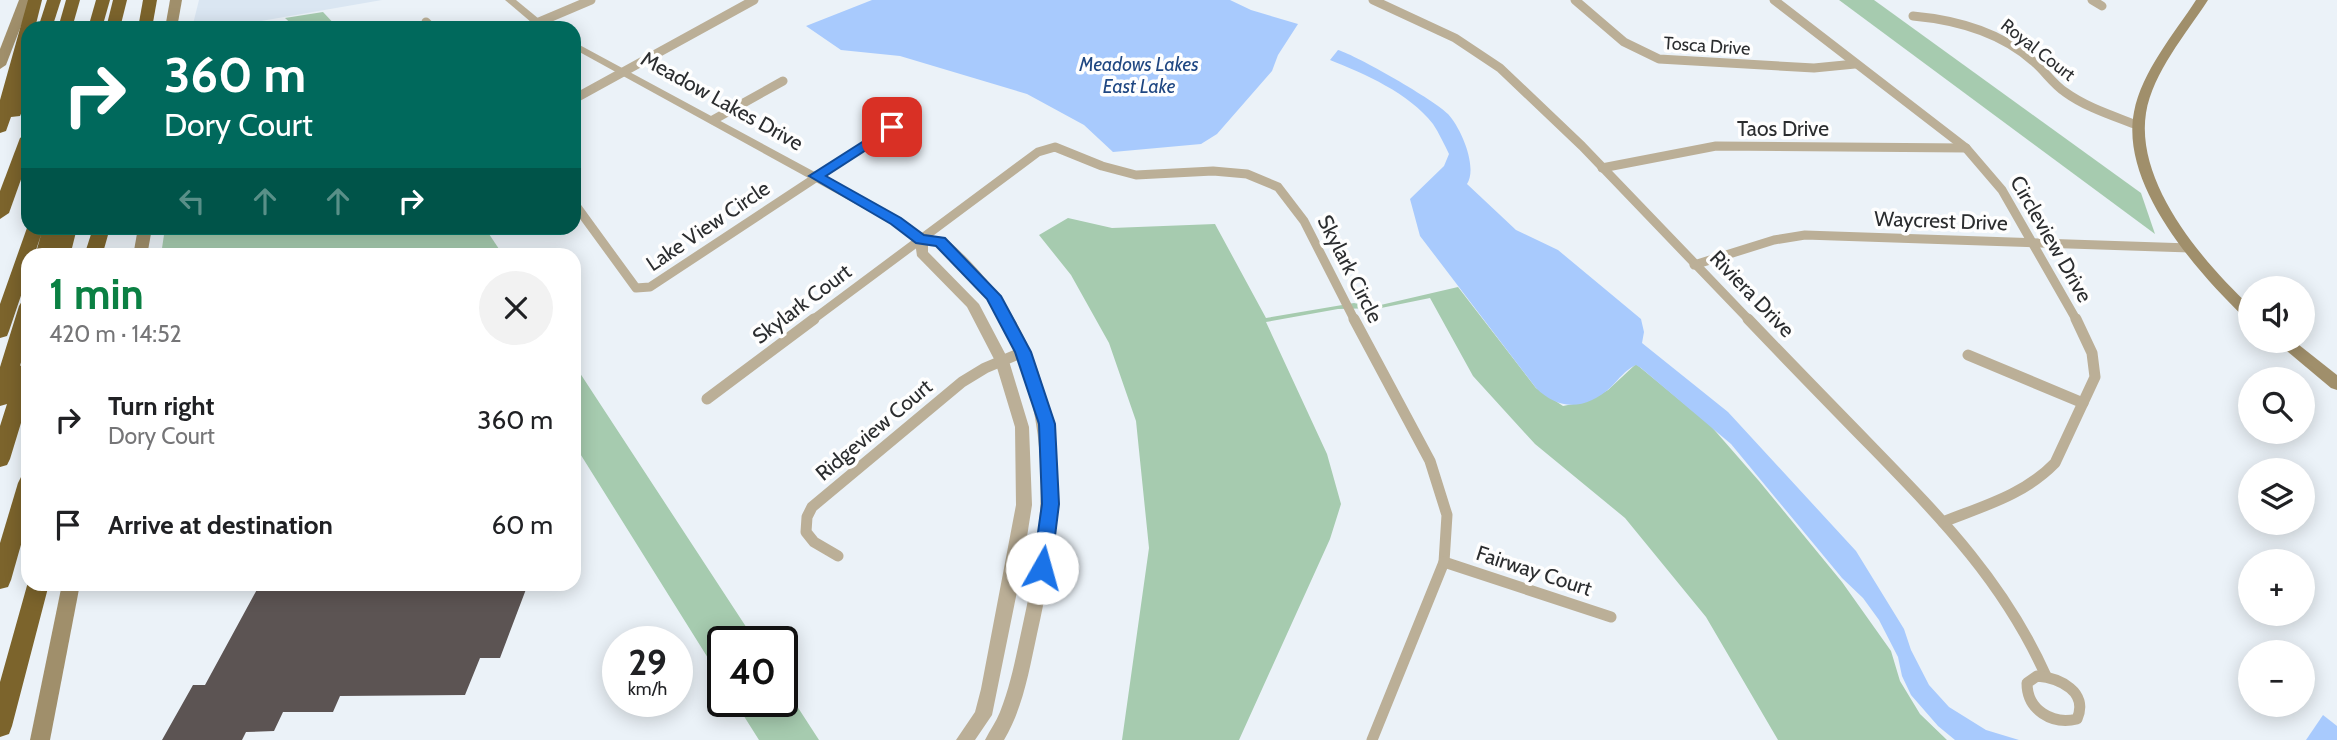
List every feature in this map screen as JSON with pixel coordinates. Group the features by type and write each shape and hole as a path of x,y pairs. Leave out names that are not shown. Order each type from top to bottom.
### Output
{"highway":[{"path":"29,21 35,0"},
{"path":"47,21 54,0"},
{"path":"67,21 73,0"},
{"path":"97,21 103,0"},
{"path":"115,21 120,0"},
{"path":"146,21 150,0"},
{"path":"0,128 21,51"},
{"path":"0,139 21,94"},
{"path":"0,213 21,157"},
{"path":"0,299 21,268"},
{"path":"0,331 21,269"},
{"path":"0,399 21,329"},
{"path":"0,459 21,391"},
{"path":"0,580 21,507"},
{"path":"0,726 36,591"}],"main road":[{"path":"0,65 25,0"},
{"path":"172,21 176,0"},
{"path":"2202,0 2162,63 2140,113 2141,153 2151,184 2168,219 2238,302"},
{"path":"2298,353 2337,384"},
{"path":"40,740 70,591"}],"street":[{"path":"510,0 536,21"},
{"path":"549,21 591,0"},
{"path":"581,95 754,0"},
{"name":"Riviera Drive","path":"1373,0 1465,43 1499,67 1602,168 1943,522 2004,598 2035,649 2046,676"},
{"path":"1387,6 1398,0"},
{"name":"Tosca Drive","path":"1575,0 1624,43 1642,54 1659,59 1814,68 1855,64"},
{"name":"Circleview Drive","path":"1774,0 1966,148 2002,190 2085,335 2092,353 2095,377 2054,463 2046,474 2032,483 1943,522"},
{"path":"2092,0 2102,6"},
{"name":"Royal Court","path":"1913,16 1949,19 1986,30 2035,63 2055,85 2069,94 2139,126"},
{"name":"Meadow Lakes Drive","path":"581,48 896,221 921,240 940,241 993,296 1023,352 1047,424 1050,504 1039,590 1017,686 1005,724 994,740"},
{"path":"713,120 783,81"},
{"path":"816,176 911,115"},
{"name":"Taos Drive","path":"1602,168 1699,147 1716,146 1966,148"},
{"name":"Skylark Circle","path":"921,240 1038,152 1055,147 1102,166 1136,175 1236,172 1274,184 1284,191 1304,221 1326,268 1430,461 1447,515 1444,562 1373,740"},
{"name":"Lake View Circle","path":"581,213 636,288 640,289 658,284 816,176"},
{"name":"Waycrest Drive","path":"1694,265 1774,240 1805,235 2190,248"},
{"name":"Meadow Lakes Drive","path":"921,240 922,253 972,304 1002,361 1022,427 1024,505 990,689 982,715 965,740"},
{"name":"Skylark Court","path":"707,399 921,240"},
{"name":"Ridgeview Court","path":"838,556 810,539 803,529 804,520 812,507 962,382 1023,352"},
{"path":"1968,355 2083,403"},
{"name":"Fairway Court","path":"1444,562 1611,617"}],"shaded area":[{"path":"199,0 382,0 261,21 194,21"}],"green space":[{"path":"1839,0 1874,0 2141,193 2155,234"},
{"path":"323,12 331,21 288,21 285,18"},
{"path":"1068,218 1112,228 1215,224 1266,318 1354,303 1372,307 1458,287 1536,388 1563,406 1588,401 1608,390 1636,364 1710,425 1759,481 1842,582 1891,651 1900,681 1920,714 1947,740 1778,740 1706,617 1625,518 1535,444 1473,376 1430,298 1381,308 1338,309 1266,322 1327,454 1341,504 1330,539 1239,740 1122,740 1149,548 1136,421 1109,343 1071,275 1039,235"},
{"path":"164,235 490,235 498,248 162,248"},
{"path":"581,375 746,626 707,626 707,656 693,634 693,626 688,626 581,455"},
{"path":"798,708 819,740 759,740 744,717 798,717"}],"water":[{"name":"Meadows Lakes East Lake","path":"872,0 1230,0 1251,10 1298,24 1278,55 1272,71 1217,134 1201,144 1113,152 1084,125 1027,94 900,56 841,50 806,26"},
{"path":"1338,50 1395,79 1448,114 1467,148 1470,177 1467,184 1516,230 1558,250 1641,319 1644,332 1642,343 1728,412 1856,551 1904,629 1911,650 1929,685 1949,707 1986,730 2019,740 1955,740 1938,726 1911,695 1902,676 1898,657 1879,620 1863,598 1842,578 1731,444 1641,368 1636,365 1632,367 1602,395 1573,405 1554,401 1536,388 1420,236 1410,199 1444,166 1449,154 1433,124 1399,94 1372,78 1330,60"},
{"path":"2323,715 2337,726 2337,740 2306,740"}],"building":[{"path":"256,591 525,591 500,658 480,658 465,695 340,696 333,712 283,712 274,731 246,732 242,740 162,740 193,685 205,685"}],"route":[{"path":"892,127 816,176 896,221 921,240 940,241 993,296 1023,352 1038,390 1047,424 1050,504 1042,568"}]}
